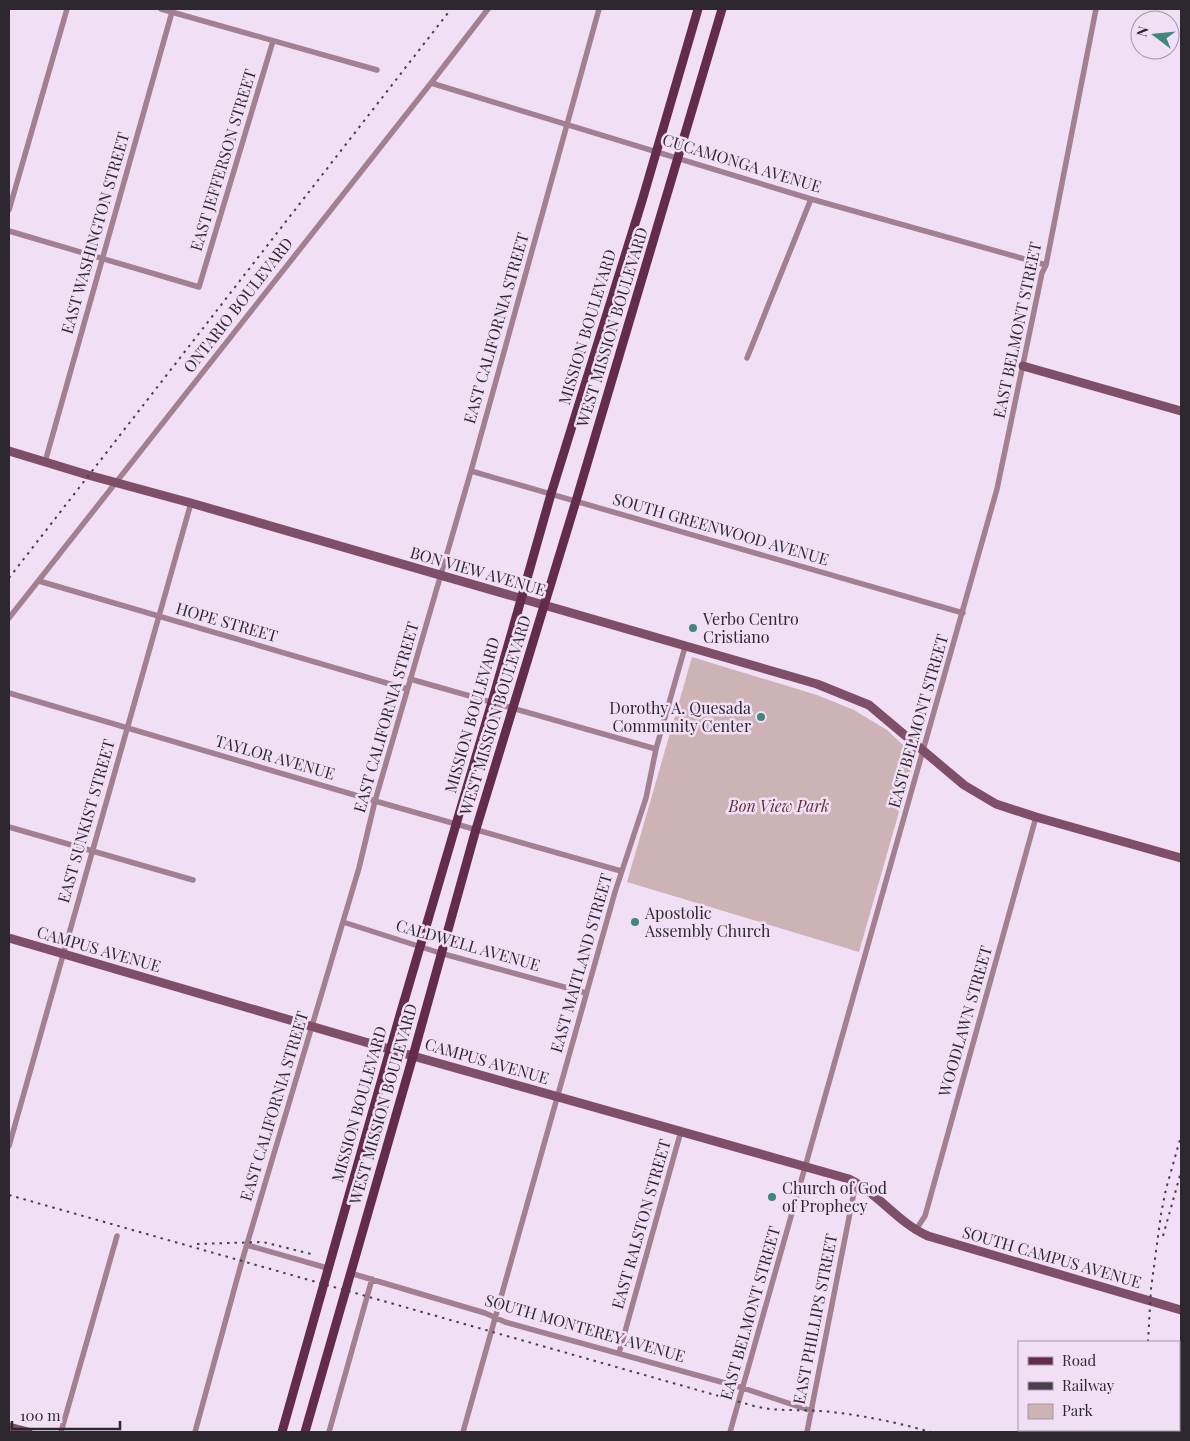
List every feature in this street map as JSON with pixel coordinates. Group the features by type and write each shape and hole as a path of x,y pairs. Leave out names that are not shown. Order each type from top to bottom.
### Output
{"main road":[{"name":"MISSION BOULEVARD","path":"282,1432 327,1268 551,494 698,9"},
{"name":"WEST MISSION BOULEVARD","path":"305,1432 476,829 576,502 722,9"}],"street":[{"path":"9,210 67,9"},
{"path":"161,9 377,70"},
{"name":"ONTARIO BOULEVARD","path":"9,618 488,9"},
{"name":"EAST CALIFORNIA STREET","path":"195,1432 247,1245 359,868 375,801 471,471 600,9"},
{"name":"EAST BELMONT STREET","path":"730,1432 997,489 1042,273 1046,265 1096,9"},
{"name":"EAST WASHINGTON STREET","path":"45,462 172,12"},
{"name":"EAST JEFFERSON STREET","path":"102,258 198,286 273,41"},
{"name":"CUCAMONGA AVENUE","path":"431,83 811,199 1046,265"},
{"path":"747,358 811,199"},
{"path":"9,231 102,258"},
{"path":"1023,366 1181,412"},
{"name":"BON VIEW AVENUE","path":"9,452 817,684 869,705 964,784 996,804 1036,818 1181,858"},
{"name":"SOUTH GREENWOOD AVENUE","path":"471,471 963,613"},
{"name":"EAST SUNKIST STREET","path":"9,1146 191,503"},
{"name":"HOPE STREET","path":"39,581 407,689"},
{"name":"EAST MAITLAND STREET","path":"462,1432 621,871 643,806 656,749 685,647"},
{"path":"410,680 512,707 656,749"},
{"name":"TAYLOR AVENUE","path":"9,693 621,871"},
{"name":"WOODLAWN STREET","path":"915,1230 925,1216 1036,818"},
{"path":"9,827 193,880"},
{"name":"CALDWELL AVENUE","path":"343,922 440,953 586,993"},
{"name":"CAMPUS AVENUE","path":"9,938 390,1050 856,1182 915,1230"},
{"name":"EAST RALSTON STREET","path":"619,1354 681,1132"},
{"name":"EAST PHILLIPS STREET","path":"807,1432 856,1182"},
{"name":"SOUTH CAMPUS AVENUE","path":"915,1230 940,1240 1181,1310"},
{"path":"61,1432 117,1236"},
{"path":"247,1245 327,1268"},
{"name":"SOUTH MONTEREY AVENUE","path":"350,1273 485,1313 505,1322 742,1388 812,1410"},
{"path":"329,1432 372,1280"},
{"path":"9,1426 28,1432"}],"green space":[{"name":"Bon View Park","path":"692,657 817,695 854,710 887,730 915,756 859,952 627,882"}],"railway":[{"path":"9,578 451,9"},
{"path":"1148,1341 1151,1289 1161,1214 1181,1136"},
{"path":"1163,1236 1181,1172"},
{"path":"9,1195 754,1406 770,1409 812,1410 848,1414 931,1432"},
{"path":"197,1244 263,1242 315,1255"}],"place":[{"name":"Verbo Centro Cristiano","path":"693,628"},
{"name":"Dorothy A. Quesada Community Center","path":"761,717"},
{"name":"Apostolic Assembly Church","path":"635,922"},
{"name":"Church of God of Prophecy","path":"772,1197"}]}
